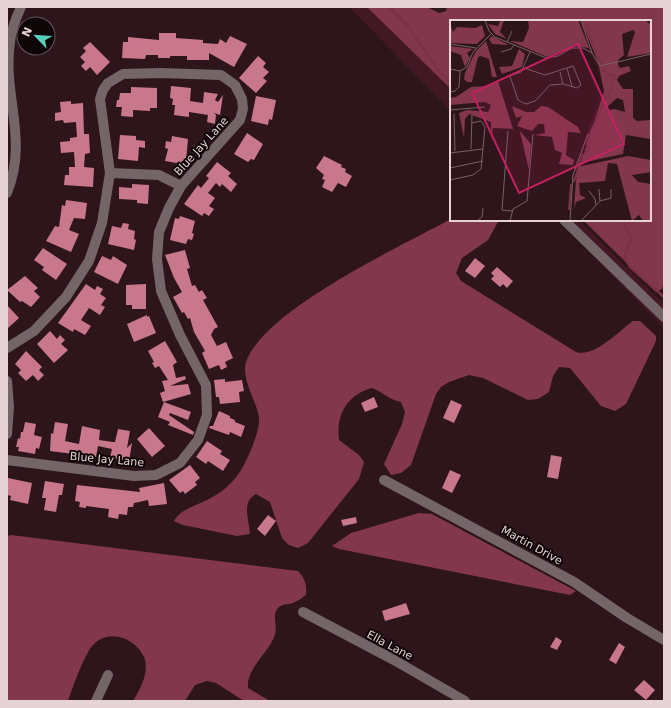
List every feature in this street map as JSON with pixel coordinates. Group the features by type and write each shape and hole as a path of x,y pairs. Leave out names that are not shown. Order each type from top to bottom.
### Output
{"street":[{"path":"7,193 15,166 17,140 9,66 10,42 21,7"},
{"name":"Blue Jay Lane","path":"7,348 34,331 66,297 89,261 102,223 110,173 100,99 103,90 108,83 123,74 161,73 221,75 235,85 242,100 243,109 240,120 181,186 169,208 159,232 156,259 161,291 180,335 206,385 207,415 198,440 180,463 156,475 134,476 7,460"},
{"path":"110,173 159,175 181,186"},
{"path":"565,221 664,317"},
{"path":"7,381 9,408 7,434"},
{"name":"Martin Drive","path":"384,480 574,582 627,618 664,640"},
{"name":"Ella Lane","path":"303,612 394,660 465,701"},
{"path":"96,701 108,675"}],"shaded area":[{"path":"349,7 368,7 450,87 450,110"},
{"path":"367,7 427,7 439,13 446,11 447,7 664,7 664,281 662,289 656,292 584,221 651,221 651,20 450,20 450,88"},
{"path":"450,220 450,221 498,221 488,240 462,258 456,273 461,281 576,352 583,353 591,351 614,337 633,321 640,321 656,336 656,341 626,404 615,411 601,406 570,368 559,367 553,376 549,392 538,399 528,400 483,378 469,375 449,382 441,387 436,394 411,465 401,473 391,475 384,464 402,424 405,412 401,402 393,400 372,388 356,395 345,407 342,414 339,422 339,440 359,455 364,462 359,479 308,543 298,548 289,545 282,538 270,502 256,494 251,497 247,506 250,534 237,536 183,525 174,521 180,513 209,499 225,488 242,469 247,459 256,435 259,418 258,411 247,383 245,369 246,362 258,342 279,322 306,301 336,281"},
{"path":"559,221 580,221 664,304 664,328"},
{"path":"419,513 432,514 576,591 570,595 339,549 332,546 351,533"},
{"path":"11,535 298,571 305,582 306,595 291,604 282,605 278,608 275,614 276,629 274,637 250,674 248,681 248,688 270,701 244,701 216,683 207,681 195,685 185,701 133,701 141,686 145,674 146,663 140,650 128,640 114,636 99,640 90,649 86,655 68,701 7,701 7,536"}],"building":[{"path":"159,33 176,33 176,38 203,40 203,43 218,44 220,39 226,43 230,36 247,44 234,67 209,53 209,60 187,60 187,56 158,58 158,55 146,55 145,59 122,58 123,42 128,42 128,37 159,40"},
{"path":"90,42 110,62 97,75 90,67 86,71 81,66 85,62 80,57 86,51 83,48"},
{"path":"258,56 266,63 263,67 269,72 263,78 267,81 256,93 239,78"},
{"path":"171,86 191,88 190,101 203,103 204,92 218,94 215,100 218,102 223,95 220,115 214,113 216,115 215,124 207,122 208,115 189,112 189,117 174,115 175,105 172,105 173,99 170,98"},
{"path":"131,87 157,88 157,108 150,108 150,111 133,110 133,117 121,116 122,107 116,107 117,100 119,100 120,93 131,93"},
{"path":"256,96 276,100 272,120 269,119 268,125 251,121"},
{"path":"71,101 71,104 83,103 84,134 89,134 90,153 85,154 84,167 94,168 93,187 64,185 65,175 69,175 69,167 75,167 74,152 61,153 60,142 70,141 70,138 77,137 76,122 64,123 63,120 55,121 55,113 61,112 60,102"},
{"path":"247,133 263,144 254,160 251,159 248,162 234,154"},
{"path":"120,135 136,136 136,140 145,141 145,148 139,147 138,161 118,159"},
{"path":"172,136 188,139 186,161 182,161 182,164 165,161 168,149 165,148 166,141 171,142"},
{"path":"324,156 342,165 341,167 346,169 345,172 352,176 346,187 338,183 332,192 322,187 325,180 322,179 324,175 316,168"},
{"path":"217,162 231,173 228,176 237,184 231,192 222,184 220,187 216,183 208,193 215,198 209,206 214,209 209,216 204,213 202,216 184,204 198,185 201,188 209,178 206,176"},
{"path":"132,184 149,185 148,204 137,203 137,200 119,199 119,187 132,188"},
{"path":"66,200 87,203 85,219 74,218 69,230 79,234 71,252 46,241 55,226 59,227 62,205 65,206"},
{"path":"180,216 195,221 192,240 188,239 186,244 170,240 175,218 179,219"},
{"path":"123,223 129,224 128,229 135,231 134,239 136,240 134,250 108,244 112,226 121,228"},
{"path":"43,248 67,264 56,280 42,270 44,267 34,260"},
{"path":"185,250 190,268 187,269 192,286 195,285 199,292 202,290 207,298 203,300 218,327 214,329 211,335 217,346 226,342 233,358 225,362 227,367 221,370 219,365 209,369 202,353 205,351 194,332 190,318 188,319 184,312 182,313 173,297 182,292 174,278 165,255"},
{"path":"102,256 111,260 113,256 127,265 118,284 94,272"},
{"path":"475,258 485,266 475,278 465,271"},
{"path":"497,267 513,281 507,288 503,284 500,287 491,279 494,276 491,273"},
{"path":"25,276 38,288 34,291 40,297 31,307 22,301 20,302 7,290"},
{"path":"86,284 95,290 97,286 103,289 100,294 106,298 101,305 105,307 100,315 89,308 81,320 91,326 85,335 74,329 73,332 58,323"},
{"path":"146,284 146,309 132,309 132,305 126,305 126,285"},
{"path":"7,305 19,318 7,329"},
{"path":"147,315 147,317 149,316 156,333 134,342 127,324"},
{"path":"50,331 57,339 60,335 65,340 61,344 68,350 54,363 37,344"},
{"path":"165,341 177,362 173,365 176,378 185,376 186,379 170,386 188,384 191,394 163,402 160,393 165,391 162,381 168,380 159,366 155,368 152,363 154,362 148,351"},
{"path":"26,351 42,367 39,370 44,375 38,381 33,375 26,381 18,373 21,370 15,364"},
{"path":"225,379 225,382 242,380 244,391 239,392 240,402 220,404 219,397 216,397 214,380"},
{"path":"374,397 378,407 365,412 361,403"},
{"path":"451,400 462,405 454,423 443,418"},
{"path":"164,402 191,412 188,420 170,413 169,415 194,432 193,435 168,425 170,422 158,417"},
{"path":"219,411 230,416 230,418 235,420 235,422 245,426 241,437 230,432 229,435 209,428 210,426 213,426"},
{"path":"25,422 36,424 34,435 42,437 39,449 36,448 35,454 18,451 19,447 16,447 18,438 20,439 21,432 23,432"},
{"path":"55,422 68,424 65,441 79,444 82,426 100,430 99,440 113,442 115,442 118,429 130,431 127,448 132,443 129,461 110,458 112,449 98,446 96,457 50,451 51,433 53,434"},
{"path":"149,428 165,446 152,457 137,439"},
{"path":"207,441 222,451 220,454 230,460 223,471 208,461 206,464 196,457"},
{"path":"551,455 562,457 558,479 547,477"},
{"path":"190,465 200,478 195,482 197,485 185,494 183,491 180,493 169,480"},
{"path":"450,470 461,475 452,493 442,488"},
{"path":"8,478 32,483 28,504 10,500 11,496 7,495"},
{"path":"45,481 64,484 62,495 59,495 56,512 44,510 46,498 42,498"},
{"path":"164,483 167,504 149,506 148,500 134,503 133,507 128,507 127,515 119,514 118,519 108,517 109,509 86,506 86,508 79,507 80,502 75,501 77,485 140,492 139,488"},
{"path":"268,515 276,521 265,536 257,529"},
{"path":"356,517 357,523 343,526 341,520"},
{"path":"406,603 410,614 385,621 382,611"},
{"path":"556,637 562,641 557,650 550,647"},
{"path":"619,643 625,647 616,664 609,660"},
{"path":"644,680 655,690 646,700 634,690"}],"waterway":[{"path":"389,7 408,26 438,70 450,82"},
{"path":"622,221 632,238 624,256 630,267 664,297"}]}
